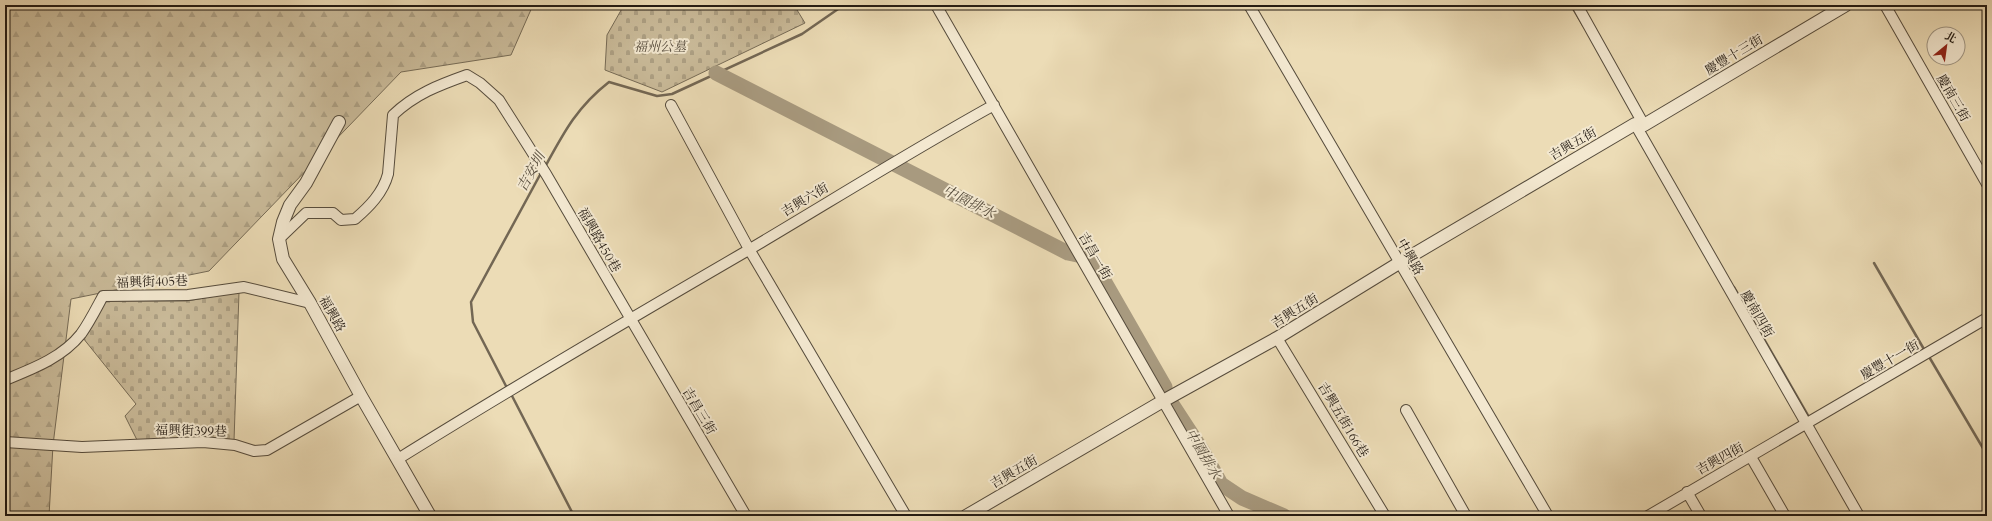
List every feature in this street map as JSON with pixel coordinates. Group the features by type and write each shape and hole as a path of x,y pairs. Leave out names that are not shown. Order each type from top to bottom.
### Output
{"street":[{"name":"慶南四街","path":"1577,5 1640,124 1805,424 1859,516"},
{"name":"慶豐十三街","path":"1640,124 1846,5"},
{"name":"慶南三街","path":"1884,5 1987,184"},
{"name":"吉昌一街","path":"937,7 1229,516"},
{"name":"中興路","path":"1250,8 1548,516"},
{"name":"福興路450巷","path":"279,239 306,213 333,213 341,220 355,219 375,199 385,183 388,174 393,115 411,99 433,87 467,75 485,86 499,100 546,174 630,319"},
{"path":"671,105 749,249 906,516"},
{"name":"吉興六街","path":"398,459 501,394 515,388 890,164 994,105"},
{"name":"福興路","path":"339,122 306,183 290,205 283,222 279,239 283,259 310,302 361,396 430,516"},
{"name":"吉興五街","path":"966,516 1163,401 1277,338 1399,263 1640,124"},
{"name":"福興街405巷","path":"5,380 38,366 73,343 81,333 103,296 188,295 244,287 310,302"},
{"name":"慶豐十一街","path":"1805,424 1928,354 1987,318"},
{"name":"吉昌三街","path":"630,319 746,516"},
{"name":"吉興五街166巷","path":"1277,338 1385,516"},
{"name":"福興街399巷","path":"5,442 82,446 203,442 235,445 254,451 260,451 267,450 361,396"},
{"path":"1406,410 1466,516"},
{"name":"吉興四街","path":"1648,516 1805,424"},
{"path":"1751,457 1785,516"},
{"path":"1688,492 1701,516"}],"green space":[{"path":"5,5 533,5 511,55 401,72 209,271 71,299 53,445 49,516 5,516"},
{"name":"福州公墓","path":"624,5 794,5 805,23 662,92 605,70 607,35"},
{"path":"239,292 234,441 137,440 125,416 136,404 83,338 105,301 187,301"}],"waterway":[{"name":"吉安圳","path":"545,167 572,121 588,101 609,82 657,96 672,94 802,34 841,7 847,5"},
{"path":"1571,5 1583,25"},
{"name":"中園排水","path":"716,73 1068,253 1091,258 1165,387"},
{"name":"吉安圳","path":"507,388 473,322 471,302 541,173"},
{"path":"1874,263 1925,351"},
{"path":"1734,287 1809,417"},
{"path":"1928,355 1987,455"},
{"name":"吉安圳","path":"510,392 574,516"},
{"name":"中園排水","path":"1172,404 1204,453 1221,484 1242,498 1284,516"}]}
